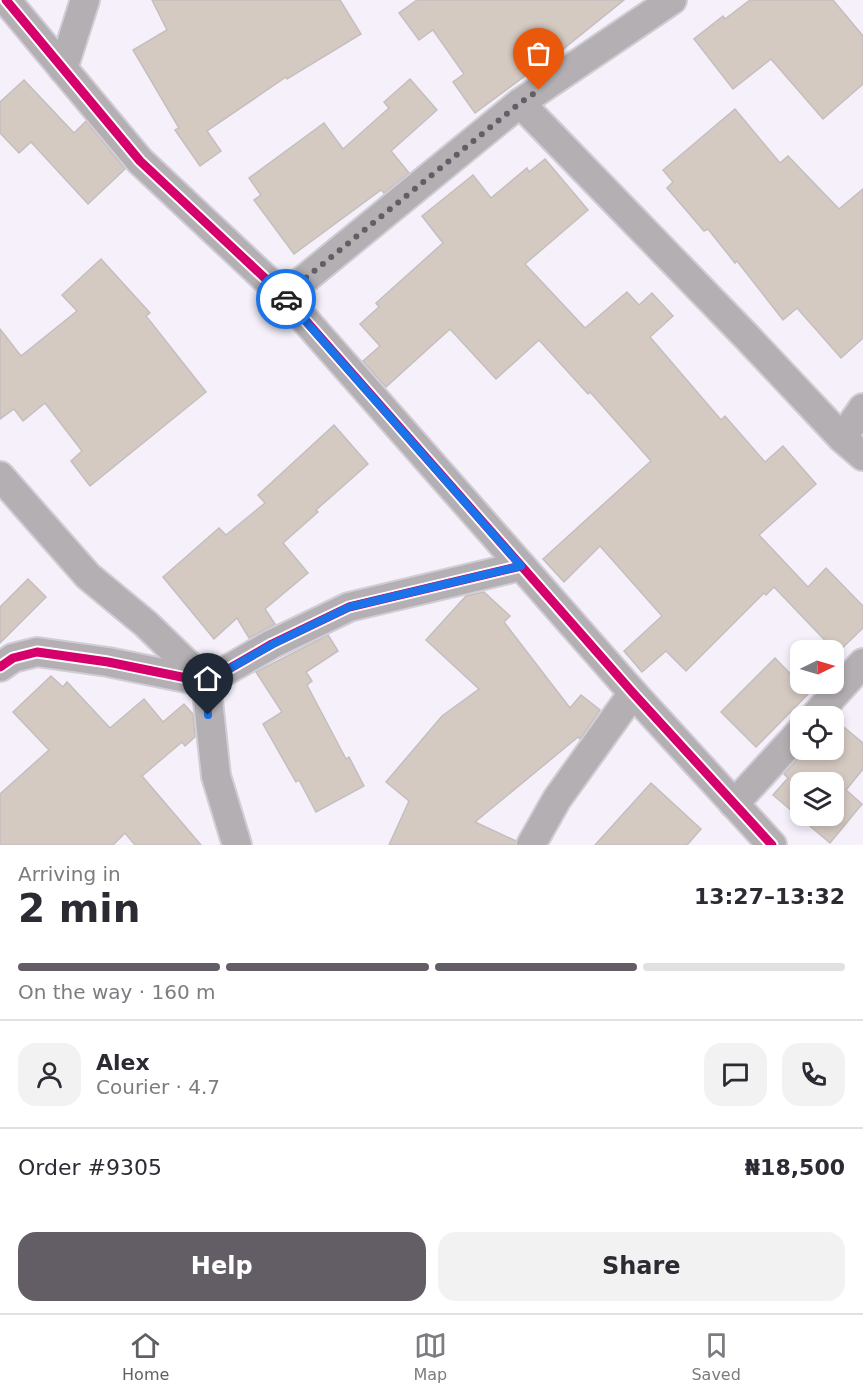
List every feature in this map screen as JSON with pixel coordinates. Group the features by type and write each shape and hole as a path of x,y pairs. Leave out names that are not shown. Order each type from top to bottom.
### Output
{"street":[{"path":"6,0 140,161 284,296 633,693 772,845"},
{"path":"63,69 85,0"},
{"path":"284,296 520,103 672,0"},
{"path":"520,103 842,438 863,456"},
{"path":"842,438 863,408"},
{"path":"0,476 88,576 146,624 206,682 216,776 237,845"},
{"path":"0,667 12,658 37,652 108,662 206,682 273,644 349,607 521,566"},
{"path":"824,706 863,663"},
{"path":"531,845 558,799 633,693"},
{"path":"734,804 790,743"}],"building":[{"path":"152,0 340,0 361,34 287,79 286,77 207,131 221,151 200,166 175,130 179,128 133,50 167,30"},
{"path":"417,0 624,0 542,66 541,64 475,113 453,82 464,74 433,30 419,40 399,13"},
{"path":"750,0 833,0 863,36 863,84 823,119 771,59 733,89 694,39 723,16 725,19"},
{"path":"410,79 437,110 391,151 409,173 384,193 381,190 294,254 254,200 261,195 249,178 324,123 343,149 389,108 384,102"},
{"path":"24,80 74,133 86,121 125,169 88,204 31,142 19,153 0,133 0,102"},
{"path":"735,109 780,163 788,156 839,209 863,189 863,338 841,358 797,308 783,320 737,261 735,263 708,229 704,231 667,188 673,182 663,170"},
{"path":"545,159 588,210 525,264 585,328 627,292 639,305 652,293 673,316 650,337 721,420 725,416 765,462 783,446 816,484 759,535 808,587 826,568 863,606 863,628 844,646 844,640 825,640 774,587 766,595 764,593 686,671 666,651 642,672 624,651 662,616 600,546 564,582 543,559 651,461 590,392 588,394 539,340 496,379 450,329 386,387 363,361 380,346 360,324 379,307 376,303 443,243 422,216 473,175 491,198 527,168 529,172"},
{"path":"101,259 150,313 146,316 206,392 90,486 71,461 82,451 45,403 23,421 14,409 0,419 0,329 21,356 77,311 62,295"},
{"path":"334,425 368,464 283,543 308,573 265,609 275,624 249,638 237,618 214,639 163,577 219,528 226,535 265,503 258,495"},
{"path":"28,579 46,597 0,643 0,607"},
{"path":"484,592 510,616 504,622 570,708 581,695 600,710 580,739 578,737 475,822 516,841 515,845 389,845 409,801 386,782 442,716 479,689 426,640 466,596"},
{"path":"328,635 338,651 306,672 312,681 307,685 346,759 349,757 364,786 316,812 299,780 296,782 263,724 282,712 256,672"},
{"path":"775,658 790,673 790,694 808,694 796,706 790,706 790,712 756,747 721,712"},
{"path":"51,676 63,687 67,682 110,728 144,699 163,722 184,704 193,714 195,737 185,746 182,742 142,776 201,845 135,845 125,833 113,845 0,845 0,794 49,750 13,712"},
{"path":"844,727 863,743 863,769 846,790 862,804 844,826 844,772 790,772 790,809 773,795 788,778 784,774 797,760 844,760"},
{"path":"651,783 701,829 687,845 595,845"},
{"path":"810,826 844,826 830,843"}],"cycle path":[{"path":"6,0 140,161 284,296 633,693 772,845"},
{"path":"0,667 13,658 37,652 108,662 206,682 272,644 349,607 521,566"}],"way so far":[{"path":"286,299 284,296 302,281 520,103 539,90"}],"route":[{"path":"208,715 206,682 273,644 349,607 521,566 286,299"}]}
